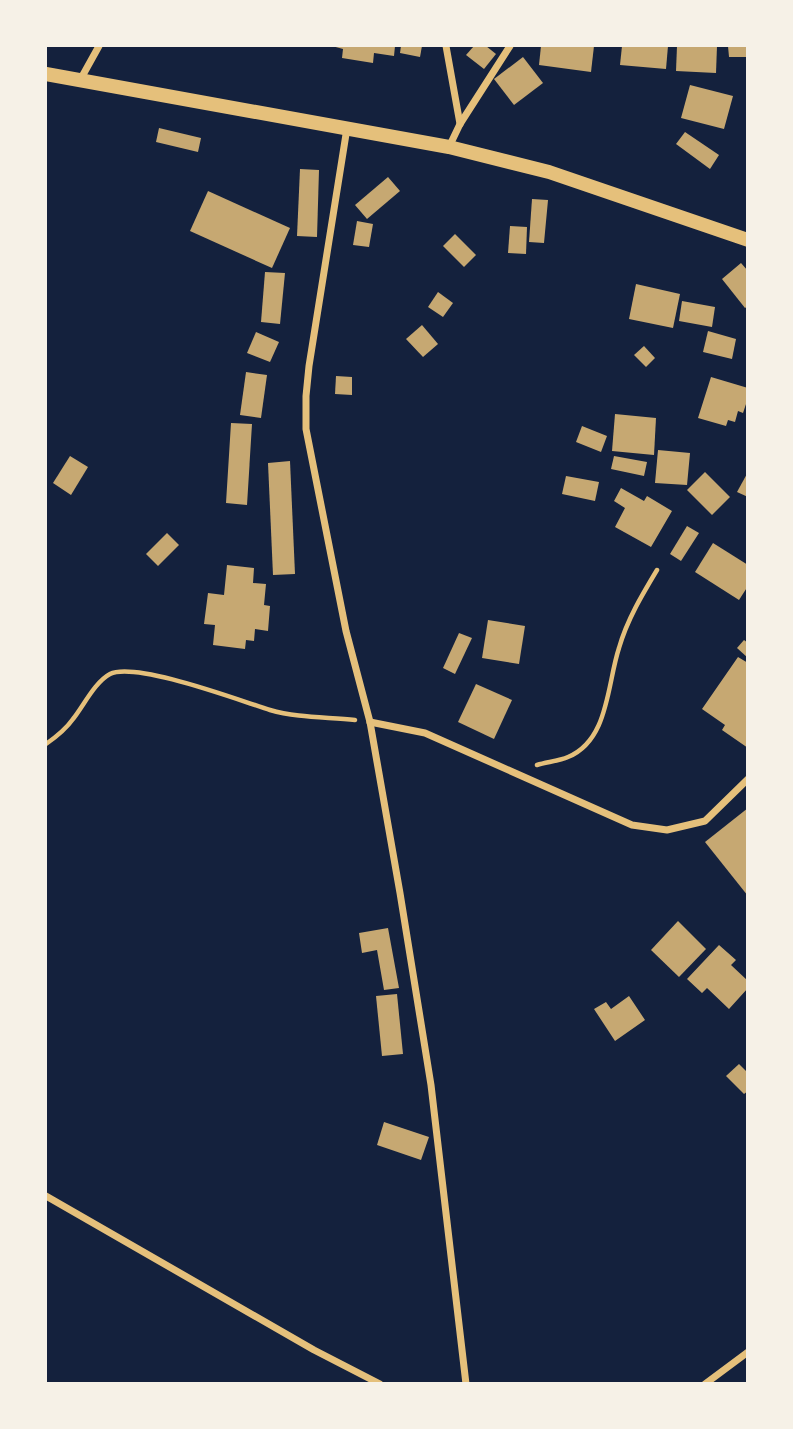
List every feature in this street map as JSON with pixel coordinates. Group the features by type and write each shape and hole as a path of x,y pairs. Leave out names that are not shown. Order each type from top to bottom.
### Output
{"main road":[{"path":"46,75 449,147 549,172 747,240"}],"street":[{"path":"79,82 99,46"},
{"path":"446,46 460,124"},
{"path":"449,147 460,124 510,46"},
{"path":"346,128 309,366 306,429 346,631 370,722 432,1084 466,1384"},
{"path":"370,722 425,733 632,825 667,830 705,821 747,779"},
{"path":"46,1196 314,1350 380,1384"},
{"path":"705,1384 747,1353"}],"path":[{"path":"509,771 568,757 580,750 594,735 600,723 619,647 634,608 657,570"},
{"path":"46,744 71,722 104,678 114,672 152,673 272,711 370,722"}],"building":[{"path":"332,46 395,46 394,56 374,53 373,63 342,58 343,49"},
{"path":"401,46 422,46 420,57 400,53"},
{"path":"474,46 486,46 496,54 484,69 466,55"},
{"path":"541,46 594,46 591,72 539,65"},
{"path":"622,46 668,46 666,69 620,65"},
{"path":"677,46 717,46 716,73 676,71"},
{"path":"728,46 748,46 748,57 729,57"},
{"path":"523,57 543,83 514,105 494,79"},
{"path":"690,85 733,96 724,129 681,118"},
{"path":"159,128 201,138 198,152 156,142"},
{"path":"685,132 719,155 710,169 676,144"},
{"path":"300,169 319,170 317,237 297,236"},
{"path":"388,177 400,191 367,219 355,205"},
{"path":"208,191 290,228 272,268 190,231"},
{"path":"532,199 548,200 544,243 529,242"},
{"path":"357,221 373,224 369,247 353,245"},
{"path":"510,226 527,227 526,254 508,253"},
{"path":"455,234 476,255 464,267 443,246"},
{"path":"741,263 748,271 748,306 745,308 722,279"},
{"path":"265,272 285,273 280,324 261,322"},
{"path":"636,284 680,294 673,328 629,319"},
{"path":"438,292 453,303 443,317 428,307"},
{"path":"682,301 715,307 712,327 679,321"},
{"path":"422,325 438,344 423,357 406,339"},
{"path":"708,331 736,339 732,359 703,352"},
{"path":"256,332 279,342 270,362 247,353"},
{"path":"644,346 655,358 646,367 634,355"},
{"path":"246,372 267,375 261,418 240,415"},
{"path":"336,376 352,377 352,395 335,394"},
{"path":"711,377 748,388 743,413 738,411 735,422 728,420 726,426 698,418"},
{"path":"615,414 656,418 654,455 612,451"},
{"path":"231,423 252,424 247,505 226,503"},
{"path":"582,426 607,436 601,452 576,442"},
{"path":"658,450 690,453 687,485 655,483"},
{"path":"70,456 88,467 71,495 53,483"},
{"path":"614,456 647,462 644,476 611,469"},
{"path":"290,461 295,574 273,575 268,463"},
{"path":"705,472 730,497 712,515 687,490"},
{"path":"748,472 748,497 737,492"},
{"path":"566,476 599,482 595,501 562,494"},
{"path":"621,488 644,501 647,496 672,511 651,547 615,527 625,508 614,501"},
{"path":"687,526 699,533 681,561 670,554"},
{"path":"167,533 179,545 158,566 146,554"},
{"path":"713,543 748,565 748,586 739,600 695,572"},
{"path":"227,565 254,568 253,583 266,584 264,605 270,606 268,631 255,629 254,641 246,640 245,649 213,645 215,625 204,624 208,593 224,595"},
{"path":"488,620 525,626 519,664 482,658"},
{"path":"459,633 472,638 455,674 443,668"},
{"path":"744,640 748,643 748,658 737,648"},
{"path":"738,657 748,663 748,748 722,730 725,725 702,709"},
{"path":"476,684 512,700 494,739 458,722"},
{"path":"748,808 748,896 705,842"},
{"path":"678,921 706,949 679,977 651,950"},
{"path":"388,928 399,988 384,990 377,950 362,953 359,933"},
{"path":"719,945 736,960 731,965 748,981 748,988 729,1009 707,988 702,993 687,979"},
{"path":"397,994 403,1054 382,1056 376,996"},
{"path":"629,996 645,1020 615,1041 594,1009 606,1002 611,1009"},
{"path":"739,1064 748,1073 748,1091 744,1094 726,1076"},
{"path":"384,1122 429,1137 421,1160 377,1145"}]}
